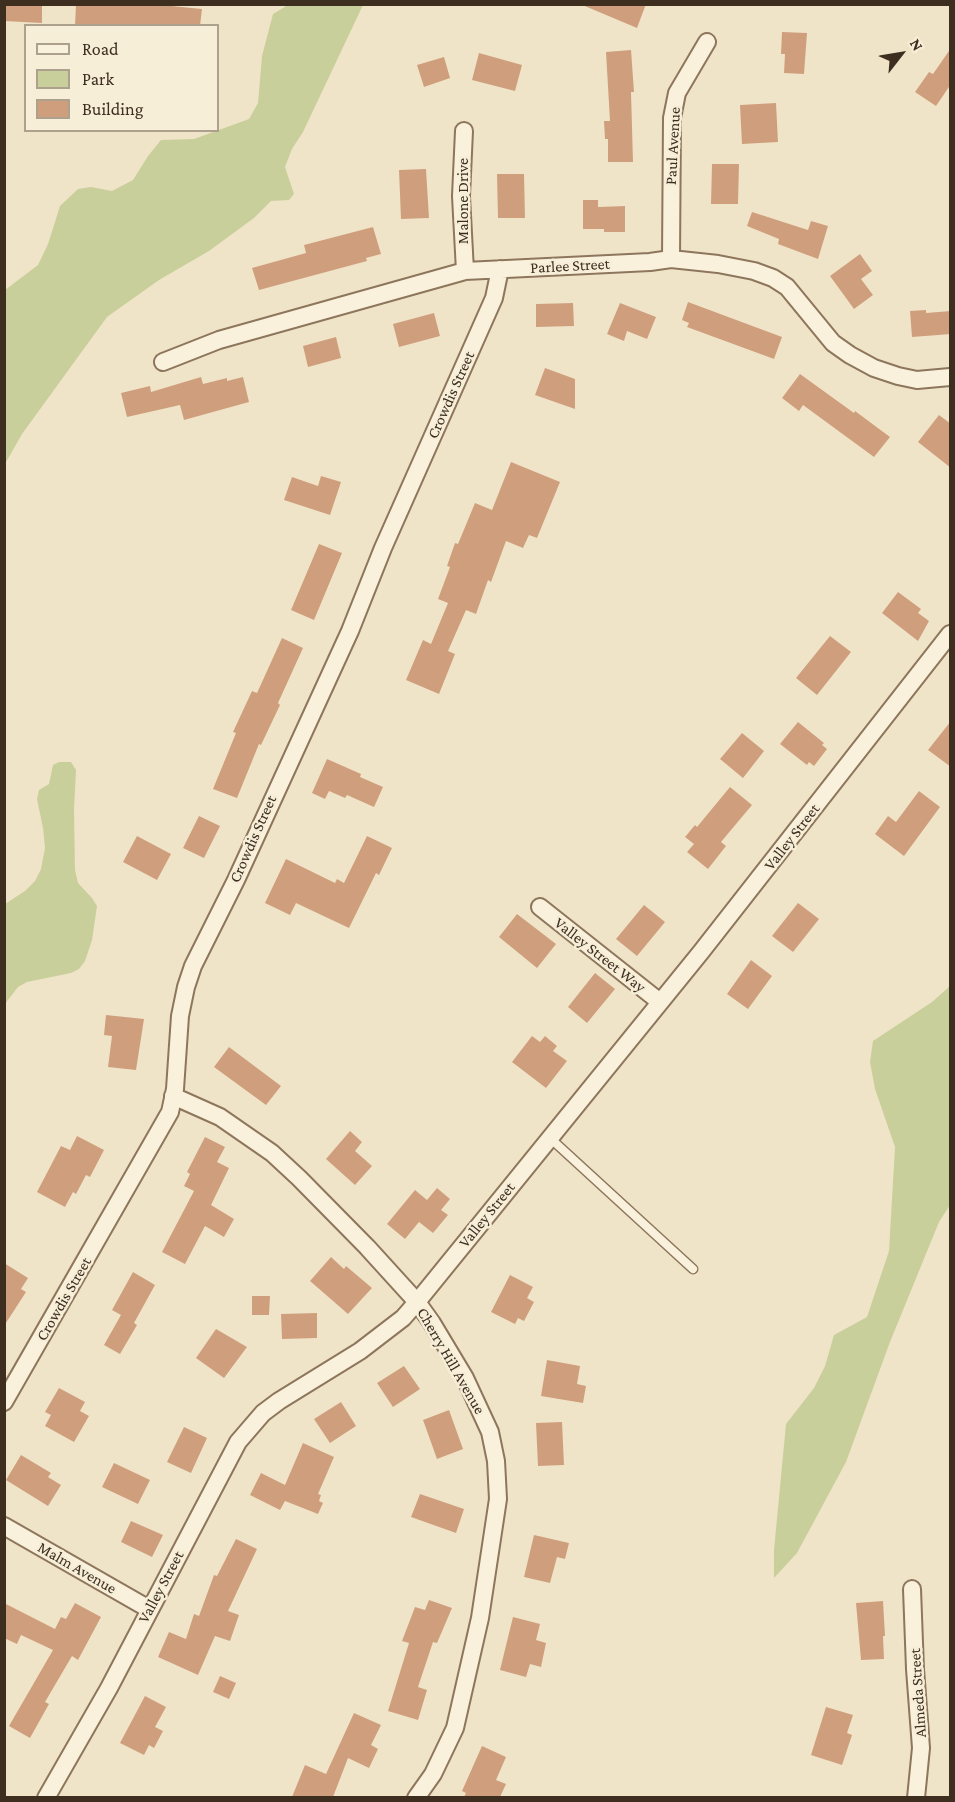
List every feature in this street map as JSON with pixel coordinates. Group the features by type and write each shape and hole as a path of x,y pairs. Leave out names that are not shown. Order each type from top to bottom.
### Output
{"street":[{"name":"Paul Avenue","path":"671,259 672,118 678,93 707,42"},
{"name":"Malone Drive","path":"464,131 461,196 465,271"},
{"name":"Parlee Street","path":"163,362 219,340 465,271 671,259 718,264 754,271 773,278 793,293 833,343 874,368 917,380 951,376"},
{"name":"Crowdis Street","path":"4,1402 170,1113 180,1016 193,966 231,890 350,631 383,548 494,298 500,269"},
{"name":"Valley Street","path":"46,1797 109,1688 238,1442 263,1413 368,1345 403,1318 660,1002 951,634"},
{"name":"Valley Street Way","path":"540,907 660,1002"},
{"name":"Cherry Hill Avenue","path":"173,1096 220,1117 272,1153 359,1239 417,1302 432,1323 465,1378 486,1423 496,1461 498,1499 480,1618 455,1728 433,1774 416,1797"},
{"name":"Malm Avenue","path":"4,1526 149,1609"},
{"name":"Almeda Street","path":"912,1589 921,1748 916,1797"}],"lane":[{"path":"549,1138 693,1269"}],"green space":[{"path":"288,5 363,5 285,167 294,194 289,200 271,201 254,218 209,251 159,280 107,317 22,434 5,464 5,290 38,265 48,244 60,206 78,189 91,187 112,191 133,180 161,140 194,139 219,132 219,130 249,119 258,103 262,56 273,14"},
{"path":"59,762 71,762 76,770 75,870 78,883 97,906 92,940 85,961 79,969 71,973 27,982 18,987 5,1004 5,904 25,891 35,881 41,869 45,848 37,799 39,790 49,784 53,765"},
{"path":"950,986 950,1205 939,1222 890,1342 846,1462 797,1553 774,1578 774,1550 786,1424 814,1388 825,1366 834,1335 867,1317 889,1251 895,1147 875,1089 870,1062 873,1041 932,1002"}],"building":[{"path":"4,4 42,4 42,23 4,21"},
{"path":"76,4 151,4 202,9 200,24 75,24"},
{"path":"580,4 646,4 637,28"},
{"path":"782,32 807,33 804,74 784,73 785,54 781,54"},
{"path":"951,48 951,84 936,106 915,92 929,72 933,74"},
{"path":"631,50 634,92 631,92 633,162 608,162 608,139 605,139 604,121 610,121 606,52"},
{"path":"479,53 522,65 515,91 472,80"},
{"path":"444,57 450,78 424,87 417,65"},
{"path":"776,103 778,142 742,144 740,105"},
{"path":"712,164 739,164 738,204 711,204"},
{"path":"426,169 429,218 401,219 399,170"},
{"path":"497,174 524,174 525,218 498,218"},
{"path":"583,200 598,200 598,207 625,206 625,232 583,229"},
{"path":"752,212 808,230 811,221 828,226 818,259 778,244 779,239 747,226"},
{"path":"373,227 381,254 366,258 367,261 259,290 252,268 306,253 304,245"},
{"path":"860,254 872,271 861,279 873,295 854,309 830,276"},
{"path":"688,302 782,337 774,359 687,327 689,323 682,320"},
{"path":"573,303 574,326 536,327 536,304"},
{"path":"620,303 656,317 647,339 627,331 624,341 607,334"},
{"path":"926,310 926,313 951,311 951,334 912,337 910,311"},
{"path":"434,313 440,336 399,347 393,324"},
{"path":"336,337 341,358 308,367 303,346"},
{"path":"545,368 575,379 575,409 535,395"},
{"path":"800,374 890,437 874,457 803,405 799,411 782,398"},
{"path":"201,377 203,384 243,377 249,402 184,420 180,405 127,417 121,393 150,386 151,392"},
{"path":"939,415 951,424 951,468 918,442"},
{"path":"511,462 560,482 537,538 529,535 523,548 506,541 491,582 488,580 476,614 466,610 448,651 455,654 439,694 406,680 423,640 431,644 448,603 438,599 450,567 447,566 455,543 458,544 475,503 492,510"},
{"path":"321,476 341,482 330,515 284,500 292,477 318,486"},
{"path":"319,544 342,553 314,620 291,610"},
{"path":"898,592 921,609 918,613 929,621 918,641 882,613"},
{"path":"830,636 851,652 817,695 796,678"},
{"path":"282,638 303,648 278,703 280,705 261,745 259,744 237,798 213,789 236,733 233,732 252,691 257,693"},
{"path":"951,721 951,767 928,750"},
{"path":"798,722 824,743 822,745 827,749 814,766 809,762 807,765 780,744"},
{"path":"742,733 764,751 743,778 720,759"},
{"path":"327,759 383,787 374,807 347,795 345,798 329,791 325,799 312,793"},
{"path":"730,787 752,805 721,842 726,846 708,869 687,852 694,844 685,837 695,825 697,827"},
{"path":"919,791 940,807 904,856 875,834 888,816 896,822"},
{"path":"199,816 220,826 204,858 183,848"},
{"path":"137,836 171,854 157,880 123,862"},
{"path":"367,836 392,848 379,875 376,873 349,928 296,903 290,915 265,903 286,859 335,883 337,879 344,883"},
{"path":"798,903 819,919 793,952 772,936"},
{"path":"644,905 665,922 637,956 616,939"},
{"path":"517,914 556,944 537,968 499,937"},
{"path":"751,960 772,976 748,1009 727,994"},
{"path":"595,973 615,989 587,1023 568,1007"},
{"path":"106,1015 144,1019 136,1070 108,1067 112,1036 104,1035"},
{"path":"532,1036 540,1042 545,1036 557,1046 553,1051 567,1061 546,1088 512,1062"},
{"path":"229,1047 281,1086 266,1105 214,1067"},
{"path":"350,1131 362,1142 355,1151 372,1166 355,1185 326,1159"},
{"path":"77,1136 104,1150 90,1177 86,1175 76,1194 73,1192 65,1207 37,1192 61,1146 70,1150"},
{"path":"205,1137 225,1147 217,1162 229,1168 211,1205 234,1219 224,1237 205,1226 185,1264 162,1252 194,1191 184,1186 190,1174 187,1172"},
{"path":"437,1188 450,1199 441,1210 448,1215 433,1233 419,1222 405,1239 387,1224 415,1190 427,1200"},
{"path":"331,1257 344,1269 346,1266 372,1288 348,1314 310,1281"},
{"path":"4,1263 28,1278 21,1289 26,1292 4,1326"},
{"path":"133,1272 155,1285 134,1323 137,1325 120,1354 104,1345 121,1315 112,1310"},
{"path":"510,1275 533,1287 527,1298 534,1302 524,1321 518,1318 515,1324 491,1312"},
{"path":"252,1296 270,1296 269,1315 252,1315"},
{"path":"317,1313 317,1338 282,1339 281,1314"},
{"path":"216,1329 247,1347 224,1378 196,1358"},
{"path":"547,1360 580,1366 577,1384 586,1386 583,1403 541,1396"},
{"path":"404,1366 420,1389 393,1407 377,1383"},
{"path":"59,1388 85,1402 80,1411 89,1416 74,1442 45,1426 51,1415 45,1412"},
{"path":"341,1402 356,1426 330,1443 314,1419"},
{"path":"449,1410 463,1449 437,1459 423,1420"},
{"path":"562,1422 564,1465 538,1466 536,1423"},
{"path":"184,1427 207,1438 191,1473 167,1462"},
{"path":"303,1443 334,1457 318,1494 321,1495 319,1501 323,1503 318,1514 285,1501 280,1510 250,1495 261,1473 285,1485"},
{"path":"21,1455 51,1473 48,1477 61,1485 48,1506 6,1480"},
{"path":"114,1463 150,1480 138,1504 102,1487"},
{"path":"420,1494 464,1509 456,1533 411,1517"},
{"path":"131,1521 163,1535 152,1557 121,1542"},
{"path":"534,1535 569,1543 565,1559 557,1557 550,1583 524,1577"},
{"path":"236,1539 257,1549 228,1611 239,1615 230,1641 215,1636 198,1675 158,1657 169,1632 186,1639 194,1614 199,1616 214,1575 217,1576"},
{"path":"429,1600 452,1608 437,1643 433,1642 418,1687 427,1690 418,1720 388,1711 409,1643 402,1641 415,1607 425,1610"},
{"path":"883,1601 884,1659 861,1660 856,1603"},
{"path":"4,1603 55,1629 61,1617 66,1619 75,1603 101,1617 78,1660 72,1656 45,1702 49,1704 30,1738 9,1726 53,1650 21,1635 17,1644 4,1638"},
{"path":"513,1617 540,1624 536,1640 546,1643 541,1667 530,1664 526,1677 500,1670"},
{"path":"220,1676 236,1683 229,1699 213,1692"},
{"path":"145,1696 166,1707 155,1727 163,1731 154,1748 149,1745 144,1755 120,1743"},
{"path":"826,1707 853,1715 847,1733 852,1735 842,1765 811,1755"},
{"path":"354,1713 381,1725 371,1745 378,1749 369,1768 348,1758 333,1797 292,1797 305,1765 326,1774"},
{"path":"482,1746 506,1757 496,1780 506,1784 500,1797 464,1797 466,1793 462,1791"}]}
